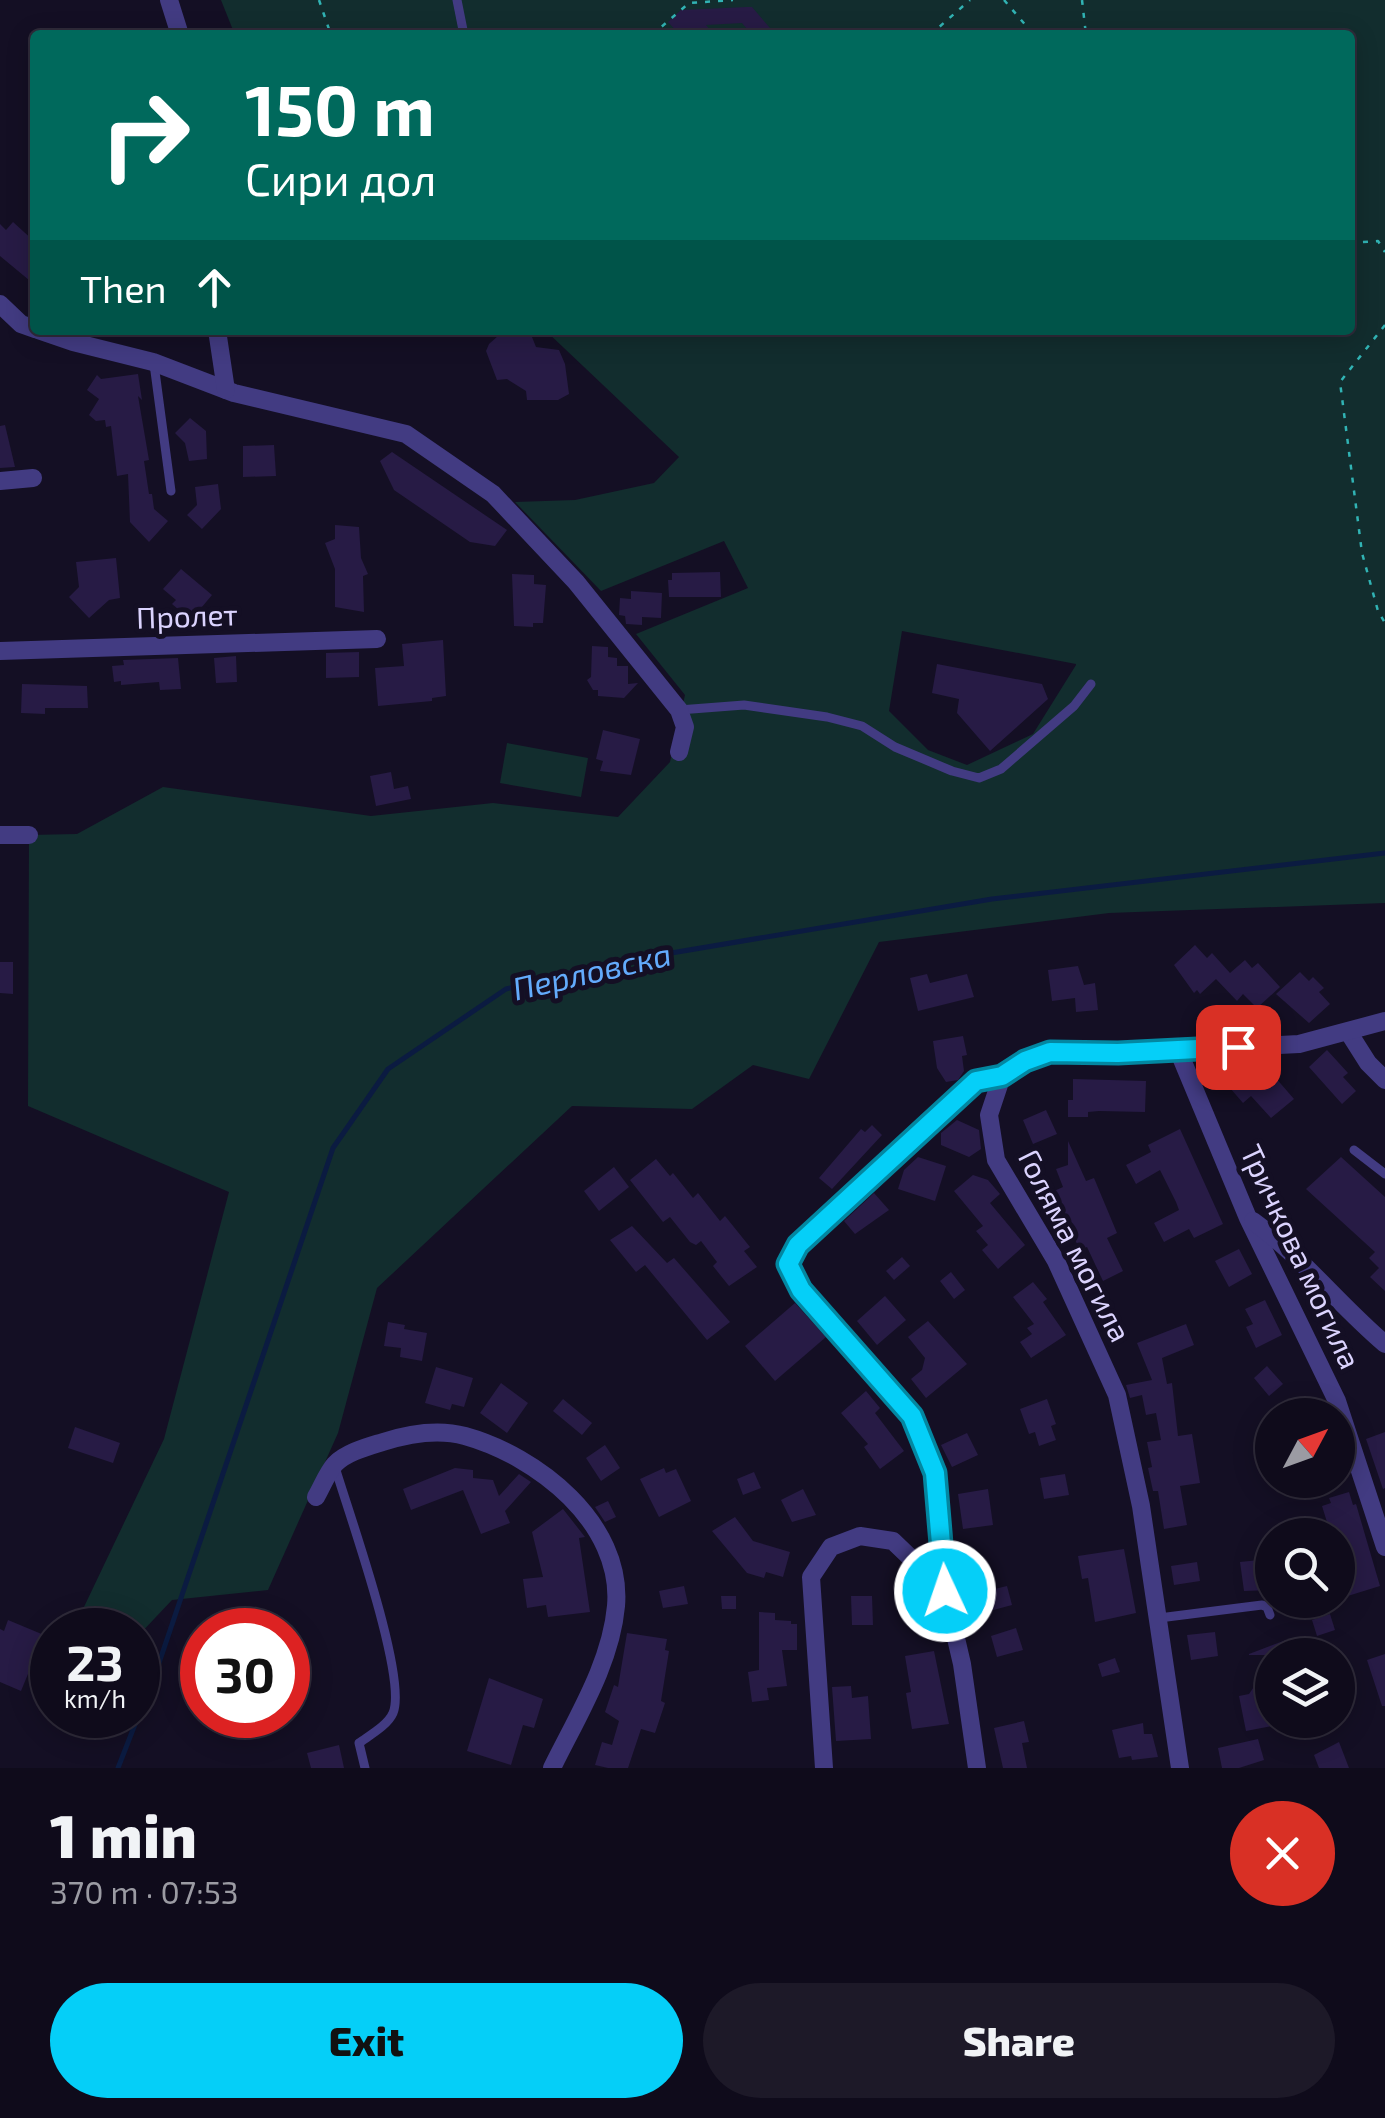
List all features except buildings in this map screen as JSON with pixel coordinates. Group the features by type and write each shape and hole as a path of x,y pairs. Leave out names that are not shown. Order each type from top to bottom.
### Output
{"street":[{"path":"169,0 178,30"},
{"path":"0,304 21,324 30,327"},
{"path":"53,335 153,362 226,390 406,434 492,494 576,582 679,710 684,726 679,752"},
{"path":"218,335 226,390"},
{"path":"0,481 32,478"},
{"name":"Пролет","path":"0,651 376,639"},
{"path":"0,835 28,835"},
{"path":"977,1768 962,1664 945,1591 935,1473 912,1416 801,1290 788,1264 798,1245 976,1081 1002,1076 1025,1061 1050,1052 1299,1044 1385,1021"},
{"path":"1349,1033 1385,1080"},
{"name":"Тричкова могила","path":"1178,1050 1248,1218 1337,1401 1385,1547"},
{"name":"Голяма могила","path":"1002,1076 989,1116 996,1160 1056,1261 1117,1395 1141,1506 1180,1768"},
{"path":"1248,1218 1288,1246 1345,1310 1385,1344"},
{"path":"316,1498 335,1464 356,1450 408,1434 462,1435 519,1458 582,1512 604,1541 614,1573 616,1604 608,1648 552,1768"},
{"path":"824,1768 812,1576 821,1562 831,1548 860,1536 893,1541 945,1591"}],"lane":[{"path":"457,0 463,30"},
{"path":"153,362 172,491"},
{"path":"679,710 744,705 827,717 862,726 894,746 979,778 1001,769 1074,706 1091,684"},
{"path":"1354,1150 1385,1174"},
{"path":"335,1464 394,1675 396,1704 392,1718 359,1743 365,1768"},
{"path":"1159,1618 1255,1606"}],"path":[{"path":"318,0 329,30"},
{"path":"658,30 689,3 734,0"},
{"path":"936,30 970,0"},
{"path":"1004,0 1030,30"},
{"path":"1082,0 1085,30"},
{"path":"1355,243 1378,242 1385,252"},
{"path":"1385,325 1340,382 1362,553 1385,623"}],"green space":[{"path":"221,0 1385,0 1385,903 1109,913 879,942 809,1079 753,1065 692,1109 572,1106 377,1288 338,1433 268,1590 172,1600 160,1613 160,1608 83,1608 164,1439 229,1192 28,1106 29,835 77,834 163,787 371,816 493,803 618,817 670,762 685,695 636,634 748,588 724,541 601,591 515,502 575,500 654,483 679,457 550,335 1355,335 1355,30 233,30","holes":["902,631 1076,664 1033,734 967,765 928,750 889,711"]},
{"path":"507,743 588,758 581,797 500,783"}],"waterway":[{"name":"Перловска","path":"118,1768 159,1663 333,1148 388,1069 506,989 600,965 992,899 1385,853"}],"route":[{"path":"945,1591 935,1473 912,1416 801,1290 788,1264 798,1245 976,1081 1002,1076 1025,1061 1050,1052 1238,1047"}]}
